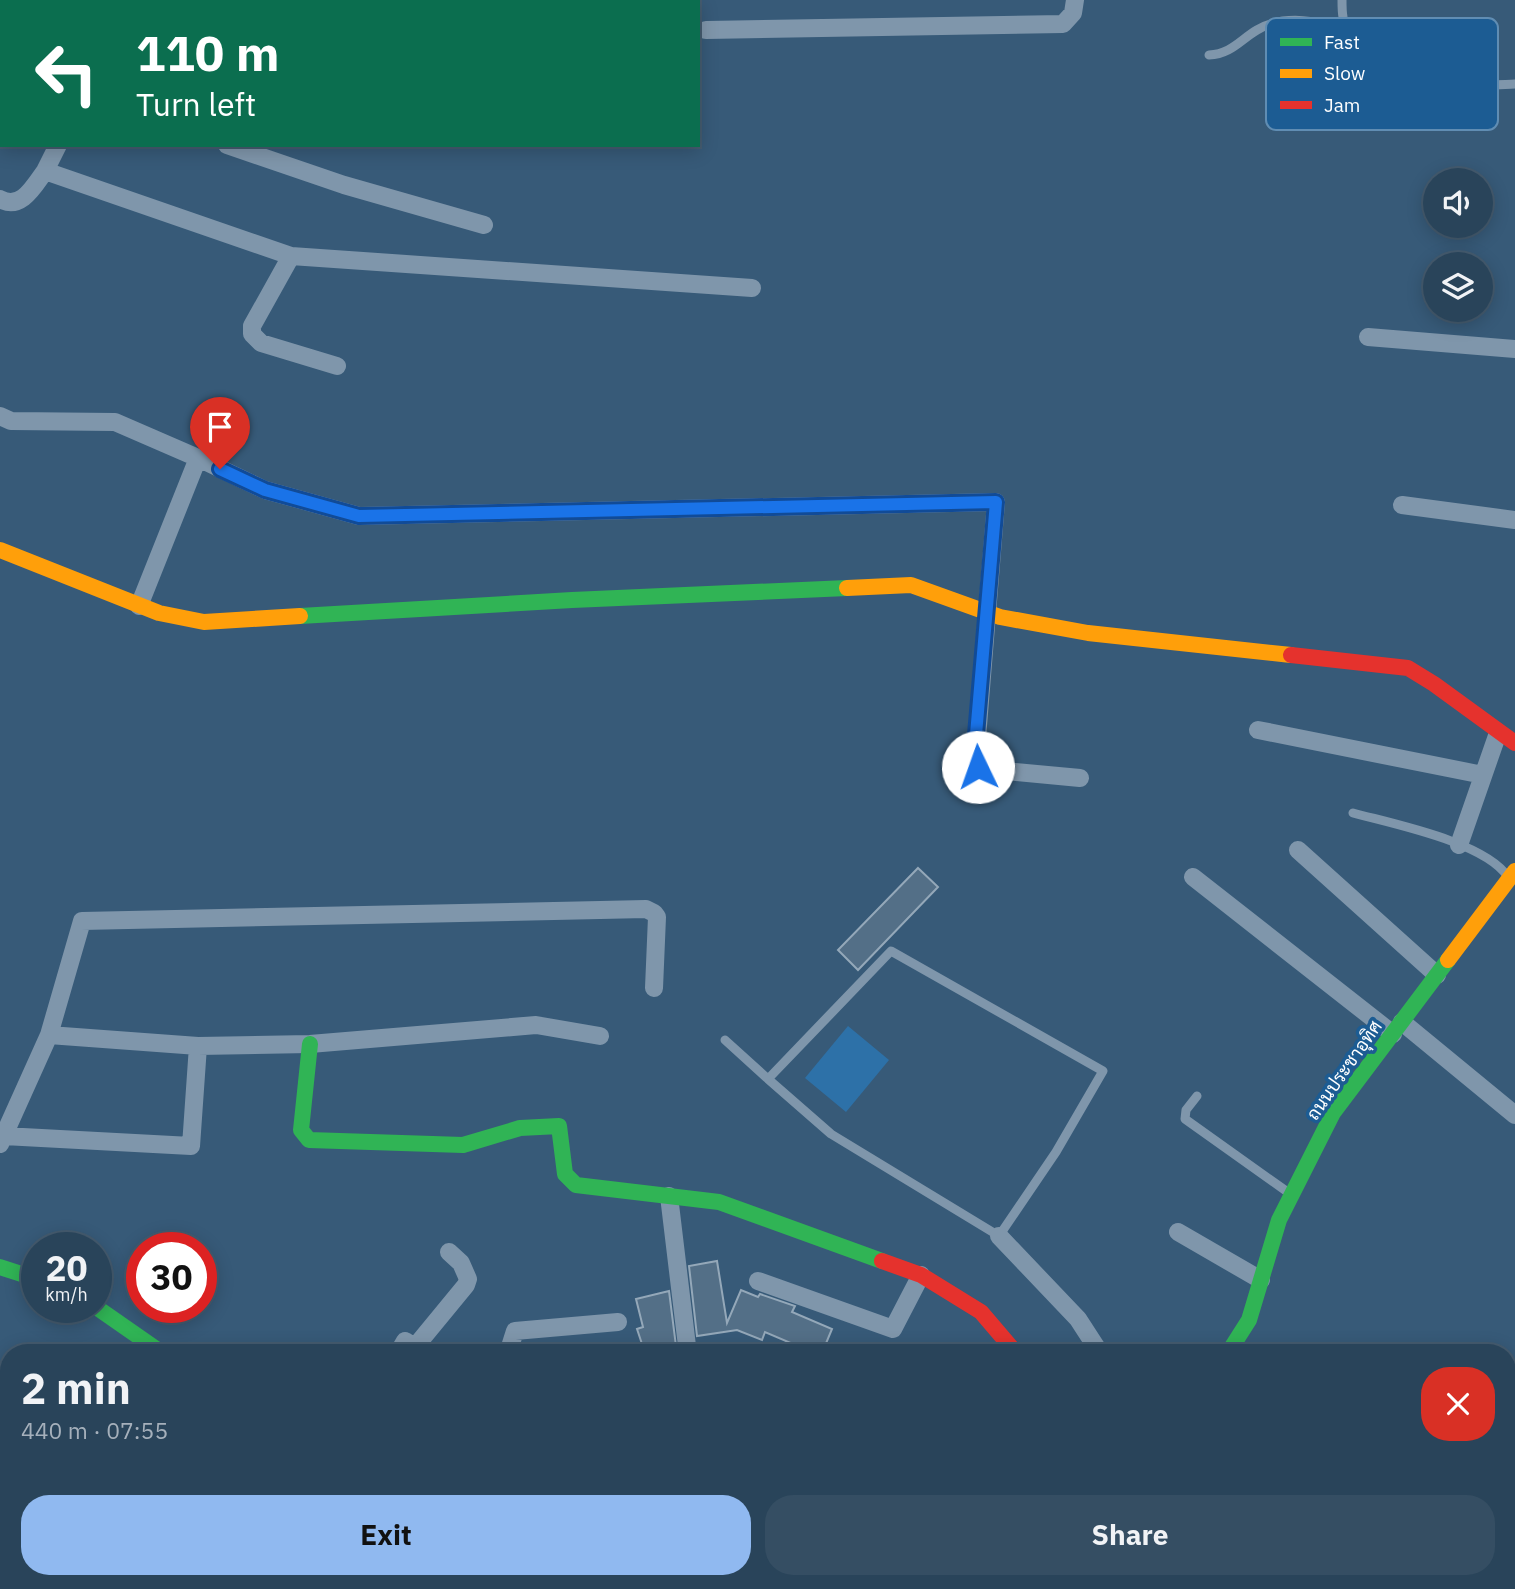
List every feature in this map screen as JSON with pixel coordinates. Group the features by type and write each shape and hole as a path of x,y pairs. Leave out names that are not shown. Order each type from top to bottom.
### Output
{"street":[{"path":"706,30 1063,24 1073,13 1075,0"},
{"path":"0,199 7,203 20,201 30,192 46,171 57,147"},
{"path":"233,147 344,185 484,226"},
{"path":"46,171 291,256 752,288"},
{"path":"291,256 252,326 252,334 261,343 337,366"},
{"path":"1368,337 1515,349"},
{"path":"0,416 11,421 114,422 265,490 359,516 996,502 975,763 983,769 1080,778"},
{"path":"139,606 198,458"},
{"path":"1402,505 1515,520"},
{"path":"0,550 139,606 204,622 572,600 911,585 987,613 1088,633 1408,668 1515,743"},
{"path":"1258,730 1483,775"},
{"path":"1459,845 1498,733"},
{"path":"1298,849 1437,975"},
{"path":"1193,877 1515,1115"},
{"name":"ถนนประชาอุทิศ","path":"1235,1344 1249,1320 1279,1220 1333,1113 1513,878"},
{"path":"198,1046 191,1146 2,1140 49,1035 82,921 646,909 657,917 654,988"},
{"path":"49,1035 198,1046 310,1044 537,1025 600,1036"},
{"path":"310,1044 301,1130 309,1140 463,1145 520,1128 559,1126 565,1174 576,1185 719,1202 921,1275 981,1312 1008,1344"},
{"path":"669,1196 687,1344"},
{"path":"1178,1232 1261,1280"},
{"path":"999,1236 1078,1319 1094,1344"},
{"path":"418,1344 468,1279 461,1263 449,1252"},
{"path":"0,1267 21,1274"},
{"path":"758,1280 893,1329 921,1275"},
{"path":"112,1318 149,1344"},
{"path":"511,1344 515,1331 618,1322"}],"lane":[{"path":"1342,0 1343,18"},
{"path":"1209,55 1226,52 1266,26"},
{"path":"1353,813 1459,845 1487,858 1513,878"},
{"path":"725,1040 768,1079 831,1134 999,1236 1056,1152 1103,1071 891,950 768,1079"},
{"path":"1197,1096 1186,1110 1185,1119 1292,1195"}],"shaded area":[{"path":"848,1026 889,1060 846,1112 805,1078"}],"building":[{"path":"918,868 938,887 858,970 838,950"},
{"path":"717,1261 727,1323 741,1290 758,1297 760,1294 795,1306 792,1312 832,1329 826,1344 793,1344 765,1332 762,1340 737,1330 697,1336 689,1266"},
{"path":"669,1291 676,1344 642,1344 637,1329 643,1327 636,1299"}],"traffic: fast":[{"path":"300,616 847,588"},
{"path":"1234,1344 1249,1320 1279,1220 1333,1113 1448,960"},
{"path":"310,1044 301,1130 309,1140 463,1145 520,1128 559,1126 565,1174 576,1185 719,1202 882,1261"},
{"path":"0,1267 21,1274"},
{"path":"112,1318 149,1344"}],"traffic: slow":[{"path":"0,550 159,613 204,622 300,616"},
{"path":"847,588 911,585 1000,617 1088,633 1291,655"},
{"path":"1448,960 1515,871"}],"traffic: jam":[{"path":"1291,655 1408,668 1515,743"},
{"path":"882,1261 921,1275 981,1312 1008,1344"}],"route":[{"path":"220,469 265,490 359,516 996,502 974,758 978,767"}]}
